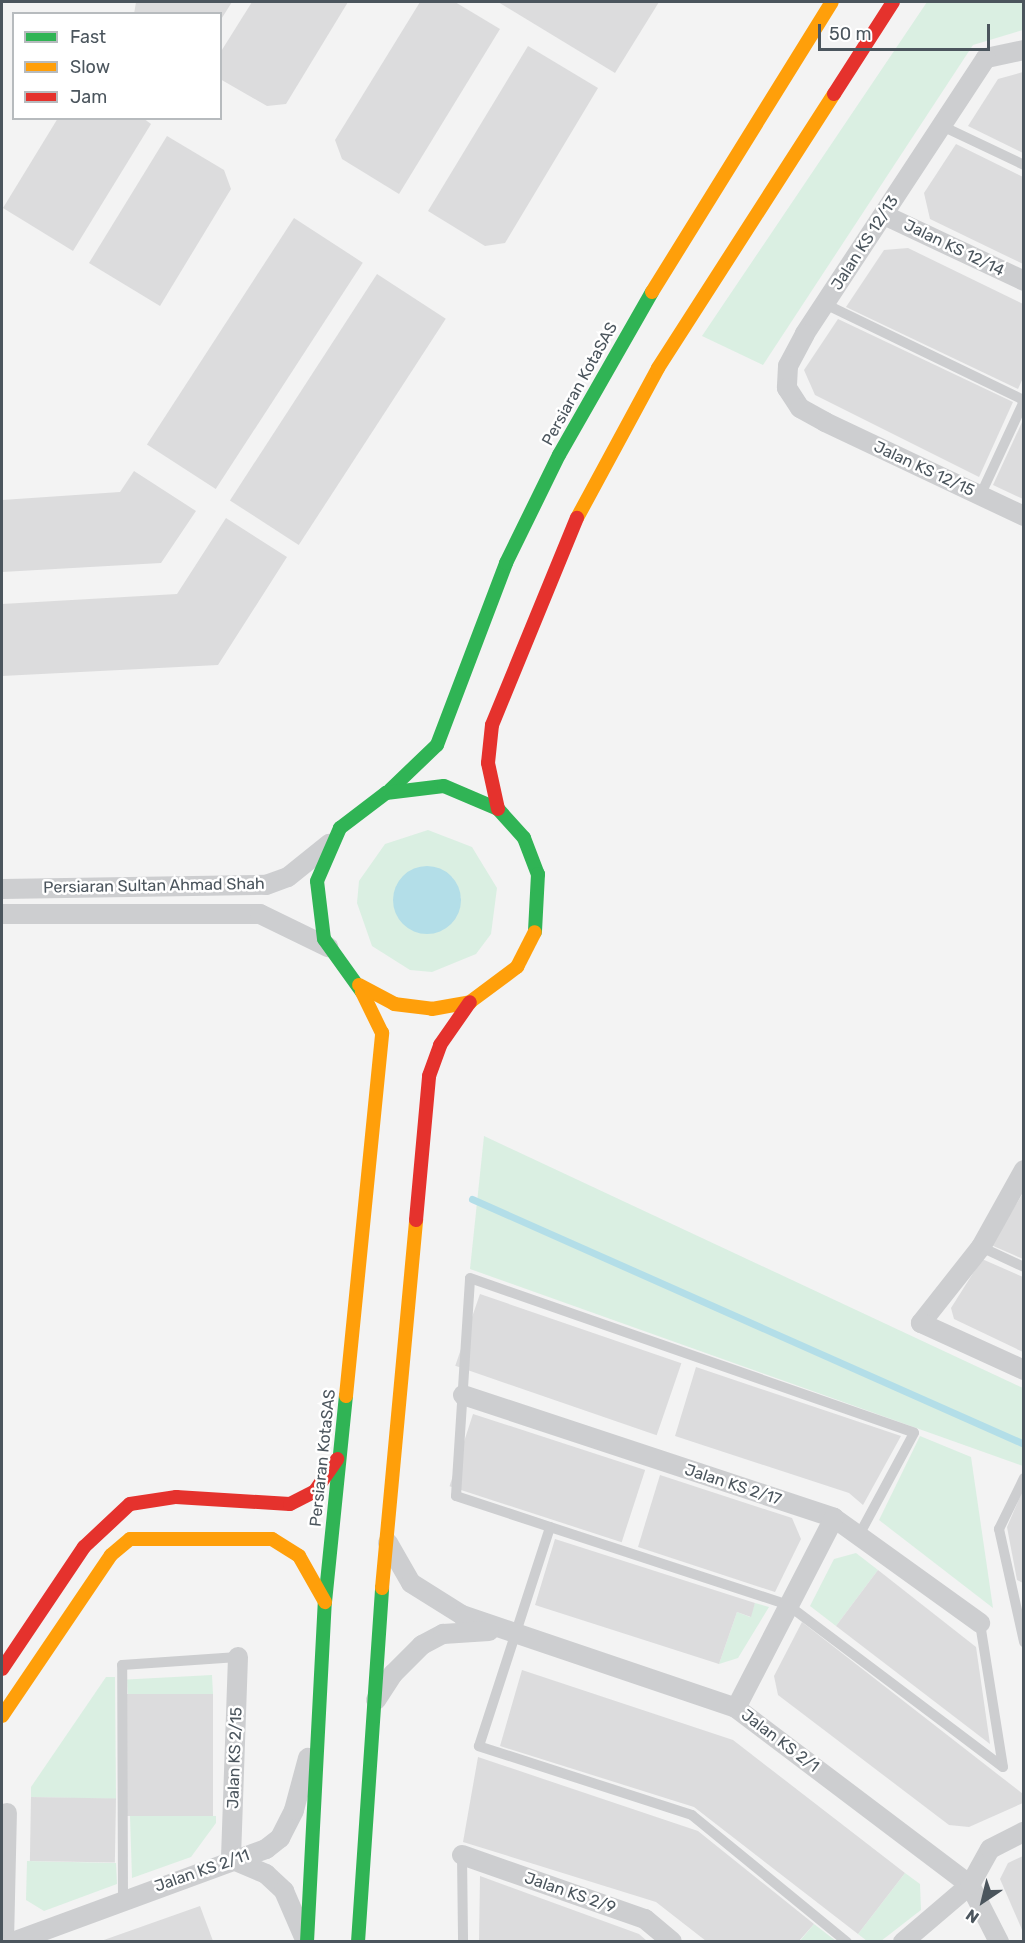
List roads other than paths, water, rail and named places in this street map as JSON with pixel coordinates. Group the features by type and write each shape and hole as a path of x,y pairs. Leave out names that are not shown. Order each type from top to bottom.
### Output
{"main road":[{"name":"Persiaran KotaSAS","path":"306,1941 316,1727 325,1602 381,1074 382,1033 359,985 328,947 316,901 329,844 353,814 386,793 437,745 506,562 559,455 621,341 832,2"},
{"path":"358,1941 386,1539 429,1076 440,1045 470,1002 517,967 539,913 532,856 498,809 488,763 492,725 574,524 658,368 893,2"},
{"path":"853,64 908,2"},
{"name":"Persiaran KotaSAS","path":"386,793 444,786 498,809"},
{"name":"Persiaran KotaSAS","path":"359,985 413,1008 470,1002"},
{"path":"2,1669 84,1547 130,1503 176,1497 290,1504 315,1491 339,1456"},
{"path":"2,1716 111,1555 130,1539 272,1539 299,1556 325,1602"}],"street":[{"name":"Jalan KS 12/13","path":"825,422 800,408 788,388 788,366 825,304 986,58 1023,50"},
{"name":"Jalan KS 12/14","path":"884,215 1023,281"},
{"name":"Jalan KS 12/15","path":"825,422 1023,516"},
{"name":"Persiaran Sultan Ahmad Shah","path":"2,889 266,885 288,877 329,844"},
{"name":"Persiaran Sultan Ahmad Shah","path":"2,914 260,914 328,947"},
{"path":"1023,1170 981,1247 921,1323 1023,1370"},
{"name":"Jalan KS 2/17","path":"463,1395 834,1518 980,1623"},
{"path":"736,1708 834,1518"},
{"path":"386,1539 411,1583 462,1615 508,1634"},
{"path":"374,1704 393,1674 422,1646 458,1631 508,1634"},
{"name":"Jalan KS 2/1","path":"508,1634 736,1708 970,1885 999,1941"},
{"name":"Jalan KS 2/15","path":"231,1859 238,1658"},
{"name":"Jalan KS 2/11","path":"13,1941 231,1859 266,1849 280,1838 294,1810 316,1727"},
{"path":"4,1941 7,1813"},
{"path":"903,1941 970,1885 990,1849 1023,1832"},
{"name":"Jalan KS 2/9","path":"462,1855 645,1919 672,1941"},
{"path":"231,1859 266,1874 284,1891 306,1941"}],"lane":[{"path":"942,126 1023,165"},
{"path":"825,304 1023,401 980,496"},
{"path":"981,1247 1023,1267"},
{"path":"859,1535 914,1432 873,1415 470,1278 456,1496 788,1605 1003,1767 980,1623"},
{"path":"1023,1478 999,1529 1023,1642"},
{"path":"550,1527 508,1634 479,1746 692,1815 847,1941"},
{"path":"123,1899 122,1665 238,1658"},
{"path":"462,1855 463,1941"}],"water":[{"path":"427,866 440,869 451,876 458,887 461,900 458,913 451,924 440,931 427,934 414,931 403,924 396,913 393,900 396,887 403,876 414,869"}],"waterway":[{"path":"472,1199 1024,1444"}]}
